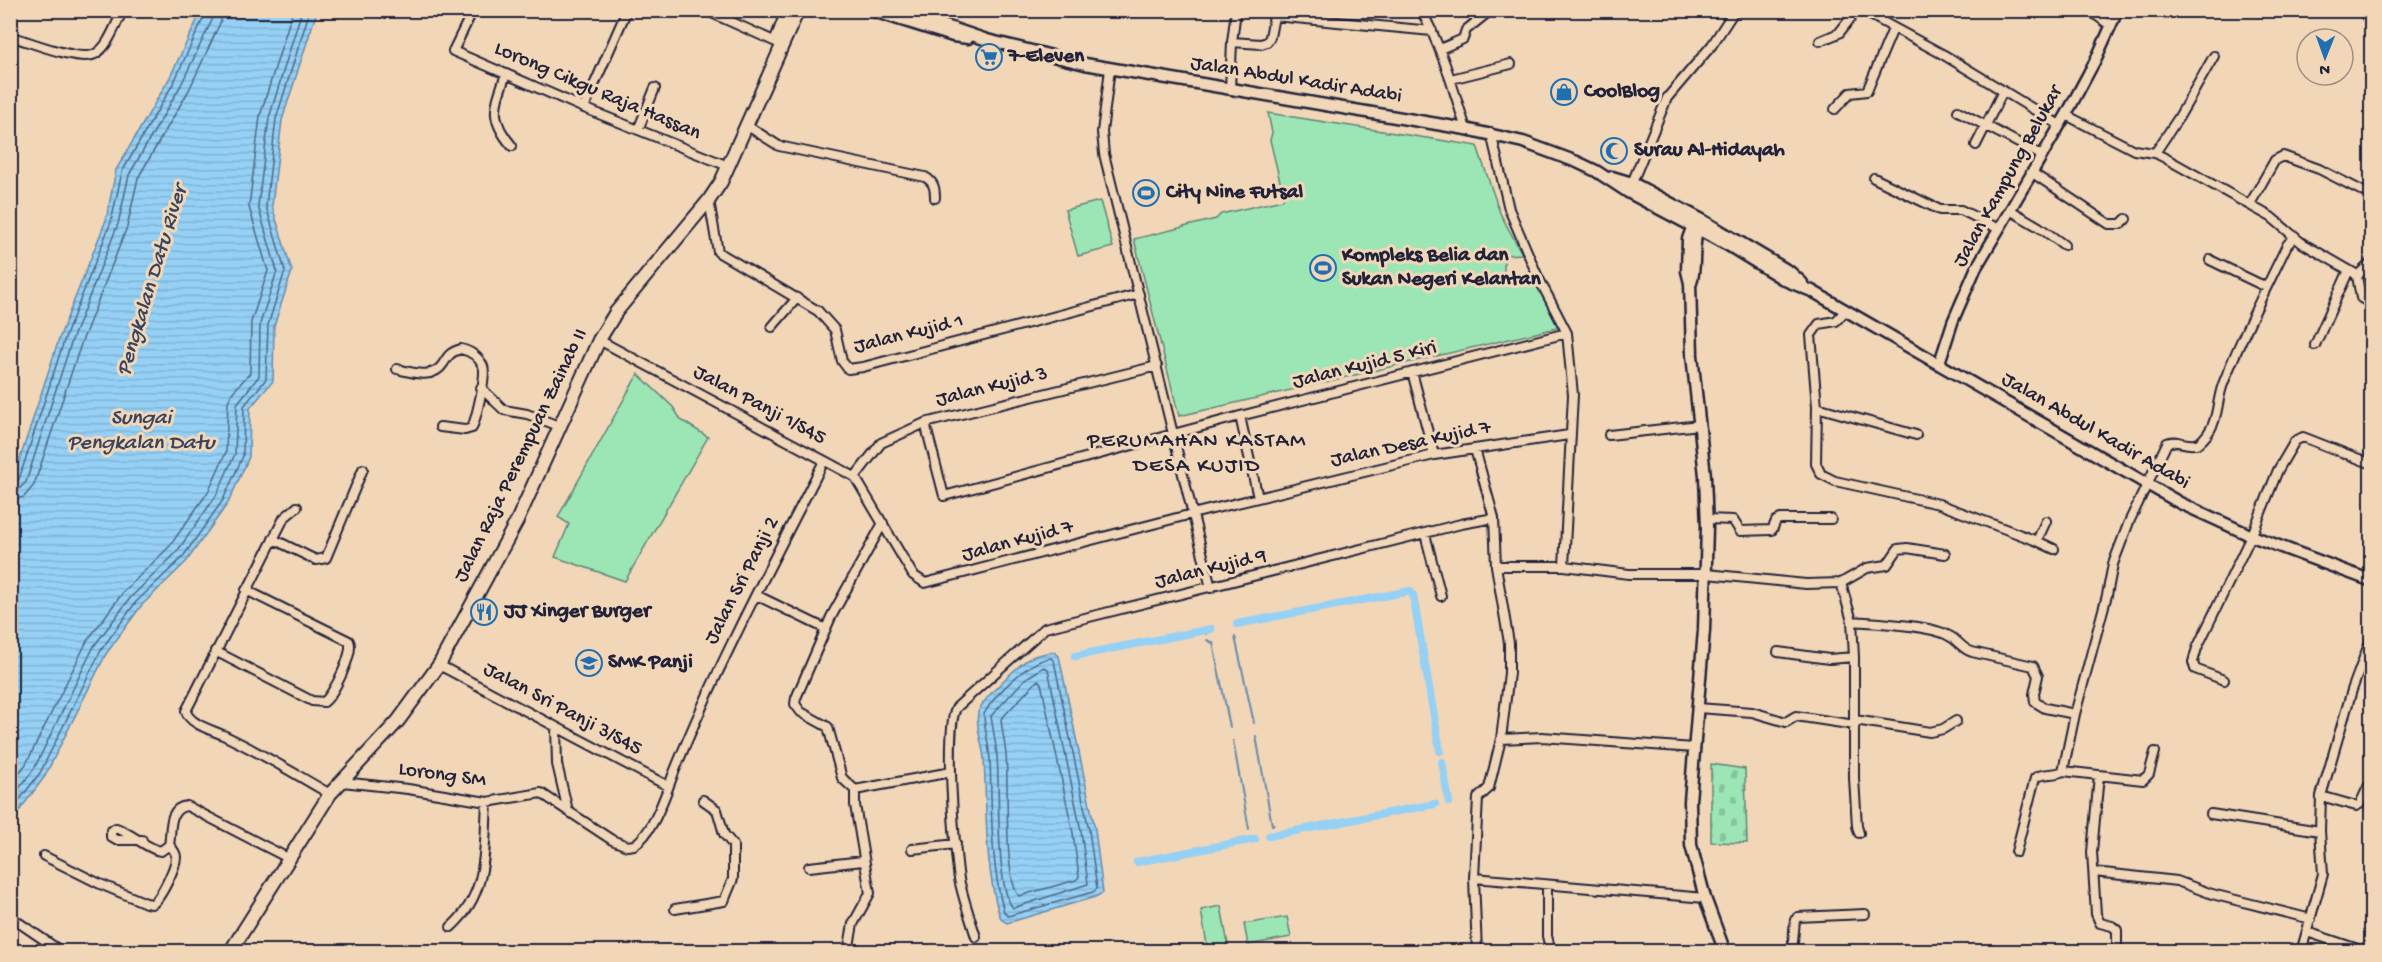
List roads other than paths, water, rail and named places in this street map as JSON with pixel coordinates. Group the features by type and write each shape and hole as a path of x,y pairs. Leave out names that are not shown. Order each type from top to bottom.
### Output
{"main road":[{"name":"Jalan Abdul Kadir Adabi","path":"870,10 953,36 987,40"},
{"name":"Jalan Abdul Kadir Adabi","path":"898,10 987,40 1110,69 1491,133 1548,150 1596,171 1632,183 1696,223"},
{"path":"746,125 776,42 792,14"},
{"path":"746,125 792,14"},
{"name":"Jalan Raja Perempuan Zainab II","path":"230,951 330,794 398,721 439,665 517,520 599,339 616,312 709,200 728,166 746,125"},
{"name":"Jalan Abdul Kadir Adabi","path":"1596,171 1628,192 1696,223 1790,272 1812,291 2180,503 2252,536 2372,581"},
{"path":"1696,223 1688,239 1687,271 1690,283 1692,355 1707,519 1707,574 1690,801 1690,845 1705,898 1725,951"}],"street":[{"path":"10,39 16,38 81,57 95,54 105,44 123,10"},
{"name":"Lorong Cikgu Raja Hassan","path":"473,10 453,51 584,108 728,166"},
{"path":"584,108 627,10"},
{"path":"705,10 776,42"},
{"path":"1230,89 1236,10"},
{"path":"1421,10 1440,49 1466,129"},
{"path":"1440,49 1463,39 1466,30 1491,10"},
{"path":"1632,183 1667,98 1712,45 1735,10"},
{"path":"1820,41 1839,33 1859,10 1944,55 2058,124"},
{"path":"2089,10 2111,26"},
{"name":"Jalan Kampung Belukar","path":"1940,364 1953,321 1976,268 2058,124 2066,115 2096,59 2118,10"},
{"path":"2362,10 2372,24"},
{"path":"1232,42 1261,44 1267,42 1274,13 1432,31"},
{"path":"1835,109 1850,93 1867,91 1893,29"},
{"path":"2155,153 2214,56"},
{"path":"1450,79 1511,64"},
{"path":"1110,69 1102,143 1211,588"},
{"path":"506,74 495,105 494,118 501,133 512,146"},
{"path":"638,130 655,88"},
{"path":"1976,144 2003,91"},
{"path":"1958,111 2041,155"},
{"path":"2066,115 2134,150 2155,153 2250,204 2357,276 2361,298 2372,304"},
{"path":"746,125 779,146 925,177 934,187 935,198"},
{"path":"1491,133 1509,209 1538,277 1567,333 1573,395 1569,435 1564,566"},
{"path":"2250,204 2275,160 2283,156 2319,169 2372,196"},
{"path":"2031,172 2109,224 2121,224 2126,219"},
{"path":"1874,178 1940,210 1961,210 1999,229"},
{"name":"Jalan Kujid 1","path":"709,200 718,252 818,311 835,330 843,364 852,369 1139,294"},
{"path":"2010,210 2064,245"},
{"path":"2063,771 2113,564 2129,522 2167,443 2175,441 2194,445 2203,439 2217,415 2223,386 2266,287 2287,246 2295,236"},
{"path":"2210,260 2266,287"},
{"path":"2357,276 2372,262"},
{"path":"2315,345 2349,270"},
{"path":"771,327 797,298"},
{"path":"1846,310 1836,321 1819,324 1811,334 1817,407 1816,464 1821,474 1835,481 1939,504 2054,549"},
{"name":"Jalan Kujid 5 Kiri","path":"925,423 944,496 1174,436 1240,416 1567,333"},
{"name":"Jalan Panji 1/S45","path":"599,339 855,477"},
{"path":"396,369 422,374 432,373 442,367 449,354 461,349 474,355 482,364 484,375 472,428 465,430 440,427"},
{"name":"Jalan Kujid 3","path":"855,477 881,443 925,423 1157,366"},
{"path":"1412,372 1434,455"},
{"path":"481,388 504,410 527,414 559,426"},
{"path":"1817,407 1916,435"},
{"path":"1240,416 1258,498"},
{"path":"1609,435 1700,425"},
{"name":"Jalan Desa Kujid 7","path":"1192,514 1434,455 1569,435"},
{"path":"2224,680 2198,671 2193,662 2206,628 2252,536 2278,470 2295,441 2300,436 2372,464"},
{"path":"1475,449 1494,518 1496,566 1509,644 1509,673 1502,739 1489,788 1478,798 1474,878 1477,951"},
{"name":"Jalan Sri Panji 2","path":"634,845 644,837 717,671 824,461"},
{"path":"273,539 316,560 326,558 363,469"},
{"path":"848,951 853,924 869,895 855,805 855,790 842,778 828,727 796,707 796,698 826,629 883,523 855,477"},
{"path":"297,507 284,518 246,590 187,707 188,717 330,794"},
{"name":"Jalan Kujid 7","path":"883,523 913,575 921,582 930,583 1192,514"},
{"name":"Jalan Kujid 9","path":"976,937 959,879 951,772 954,711 1045,628 1494,518"},
{"path":"1707,519 1733,519 1740,531 1751,532 1770,531 1776,520 1780,519 1831,519"},
{"path":"2037,541 2046,521"},
{"path":"1425,534 1441,596"},
{"path":"1496,566 1564,566 1629,574 1707,574 1806,584 1841,583 1867,568 1887,565 1898,549 1907,548 1945,554"},
{"path":"1841,583 1852,621 1854,778 1859,833"},
{"path":"215,651 312,701 324,702 332,692 351,651 349,641 246,590"},
{"path":"756,595 826,629"},
{"path":"1852,621 1914,627 1948,635 1966,651 2033,666 2038,676 2034,694 2036,702 2045,708 2075,714"},
{"path":"2301,951 2322,874 2321,796 2352,690 2372,636"},
{"path":"1778,652 1829,659 1854,657"},
{"name":"Jalan Sri Panji 3/S45","path":"439,665 668,786"},
{"path":"1698,708 1752,712 1786,722 1796,716 1930,732 1943,729 1956,721"},
{"path":"556,727 557,764 568,811"},
{"path":"1502,739 1542,737 1694,748"},
{"path":"2016,852 2036,778 2039,775 2058,774 2063,771 2143,780 2149,774 2155,752"},
{"path":"855,790 951,772"},
{"path":"2099,775 2093,831 2097,920 2117,930 2117,951"},
{"name":"Lorong SM","path":"342,782 408,789 487,802 541,792 612,840 627,846 634,845"},
{"path":"2321,796 2356,806 2360,804 2368,787"},
{"path":"675,909 724,902 733,879 733,845 724,834 717,810 703,800"},
{"path":"451,927 468,910 478,888 482,872 487,802"},
{"path":"44,856 100,884 152,904 160,898 175,862 176,854 169,844 170,826 175,812 180,807 187,806 288,858"},
{"path":"2211,814 2320,831"},
{"path":"142,840 155,850 161,851 169,844"},
{"path":"912,849 956,843"},
{"path":"809,867 863,861"},
{"path":"2094,872 2177,881 2212,894 2311,919"},
{"path":"1474,878 1705,898"},
{"path":"1547,885 1547,936 1551,951"},
{"path":"1792,951 1795,920 1798,917 1866,915"},
{"path":"12,918 62,951"},
{"path":"2307,932 2367,951"}],"water":[{"name":"Sungai Pengkalan Datu","path":"202,10 317,11 282,120 272,206 292,271 274,326 273,381 250,408 249,457 228,503 186,562 141,606 106,654 45,776 11,822 11,486 60,336 106,220 116,170 169,79"},
{"path":"1054,652 1059,656 1095,829 1103,893 1007,923 999,914 991,875 984,759 978,713 980,707 1001,683 1019,667 1032,657"}],"waterway":[{"path":"1237,624 1410,591 1413,595 1440,751"},
{"path":"1075,656 1211,629"},
{"path":"1205,630 1206,634"},
{"path":"1235,637 1254,723"},
{"path":"1207,640 1213,643 1230,727"},
{"path":"1256,736 1272,825 1274,824"},
{"path":"1233,741 1249,829"},
{"path":"1442,762 1449,802"},
{"path":"1269,836 1435,804"},
{"path":"1137,862 1255,839"}],"place":[{"name":"7-Eleven","path":"989,57"},
{"name":"CoolBlog","path":"1564,92"},
{"name":"Surau Al-Hidayah","path":"1614,151"},
{"name":"City Nine Futsal","path":"1146,193"},
{"name":"Kompleks Belia dan Sukan Negeri Kelantan","path":"1323,268"},
{"name":"JJ Xinger Burger","path":"484,612"},
{"name":"SMK Panji","path":"589,663"}],"district":[{"name":"PERUMAHAN KASTAM DESA KUJID","path":"1197,455"}],"water label":[{"name":"Pengkalan Datu River","path":"153,281"}]}
